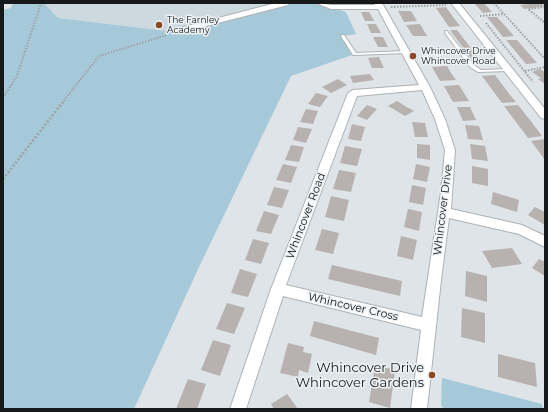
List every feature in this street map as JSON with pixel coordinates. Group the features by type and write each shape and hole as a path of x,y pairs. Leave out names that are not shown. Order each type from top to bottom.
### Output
{"street":[{"path":"175,32 285,3"},
{"path":"320,3 331,7 379,5"},
{"path":"456,4 545,116"},
{"name":"Whincover Drive","path":"379,5 425,87 440,119 450,150 447,192 428,325 419,409"},
{"name":"Whincover Road","path":"238,409 278,289 352,93 425,87"},
{"path":"444,212 522,230 545,242"},
{"name":"Whincover Cross","path":"278,289 428,325"}],"lane":[{"path":"446,32 472,66 480,70 510,72"},
{"path":"343,36 355,54 406,52"}],"path":[{"path":"3,98 17,76 41,3"},
{"path":"494,3 545,59"},
{"path":"379,5 456,4"},
{"path":"545,7 528,9 545,23"},
{"path":"504,14 480,16 526,71"},
{"path":"3,179 99,56 175,32"},
{"path":"413,64 466,59"},
{"path":"510,72 526,71 545,67"}],"shaded area":[{"path":"13,3 44,3 58,18 175,32 285,3 320,3 346,12 356,34 343,36 355,54 291,76 199,267 134,409 3,409 3,10 11,8"},
{"name":"The Farnley Academy","path":"44,3 285,3 175,32 58,18"},
{"path":"442,378 542,404 543,409 444,409 441,405"}],"building":[{"path":"474,3 484,3 492,12 483,13"},
{"path":"540,3 545,6 524,9 520,5"},
{"path":"446,7 460,26 449,27 436,8"},
{"path":"398,11 411,11 417,21 404,22"},
{"path":"361,12 369,12 374,21 365,21"},
{"path":"487,17 497,17 514,36 503,37"},
{"path":"367,24 376,24 381,33 371,33"},
{"path":"420,24 427,36 413,36 406,25"},
{"path":"450,30 457,30 481,61 473,61"},
{"path":"373,37 383,37 388,47 378,47"},
{"path":"506,40 517,40 537,63 526,64"},
{"path":"379,57 384,68 372,68 368,58"},
{"path":"447,66 456,80 440,81 432,67"},
{"path":"540,69 545,72 545,84 538,79 541,78 532,72"},
{"path":"370,74 374,80 353,83 350,76"},
{"path":"495,75 516,102 502,103 482,76"},
{"path":"338,79 347,85 331,93 322,87"},
{"path":"459,85 469,101 453,102 444,86"},
{"path":"316,93 328,96 320,107 308,104"},
{"path":"397,101 414,111 405,116 388,106"},
{"path":"367,105 377,109 367,120 357,116"},
{"path":"518,105 542,136 528,138 504,106"},
{"path":"457,107 470,107 476,120 463,121"},
{"path":"306,109 318,111 313,124 300,122"},
{"path":"412,122 425,123 428,137 415,137"},
{"path":"352,124 365,127 361,141 348,139"},
{"path":"465,125 479,126 483,140 468,139"},
{"path":"298,127 312,129 306,143 293,140"},
{"path":"545,139 545,160 531,141"},
{"path":"417,144 430,145 430,160 417,158"},
{"path":"470,144 485,146 488,161 472,159"},
{"path":"291,145 304,147 299,162 285,160"},
{"path":"345,146 362,149 357,166 340,163"},
{"path":"283,164 297,167 291,183 276,180"},
{"path":"416,164 430,167 427,182 413,179"},
{"path":"472,166 488,169 488,186 472,183"},
{"path":"339,170 356,173 351,192 333,189"},
{"path":"412,185 426,188 423,205 409,202"},
{"path":"274,187 289,190 282,208 267,205"},
{"path":"493,192 519,200 517,212 491,204"},
{"path":"331,196 349,200 344,221 325,217"},
{"path":"535,207 545,212 545,225 528,215"},
{"path":"408,209 422,212 419,231 404,227"},
{"path":"264,211 279,215 271,234 256,231"},
{"path":"322,229 339,233 333,254 315,250"},
{"path":"401,236 417,240 413,260 397,256"},
{"path":"253,239 269,243 261,264 245,260"},
{"path":"512,248 522,264 492,268 482,251"},
{"path":"539,259 545,262 545,276 532,268"},
{"path":"332,265 402,281 400,296 328,279"},
{"path":"240,269 257,274 248,297 231,293"},
{"path":"466,271 487,276 487,302 465,296"},
{"path":"227,303 245,308 234,334 216,329"},
{"path":"462,308 485,313 485,343 461,337"},
{"path":"314,321 379,338 376,355 310,336"},
{"path":"213,340 231,345 220,376 201,370"},
{"path":"288,343 304,347 303,352 312,354 308,373 299,370 298,377 280,373"},
{"path":"498,354 535,363 537,387 498,377"},
{"path":"375,365 395,370 390,408 369,402"},
{"path":"188,379 206,384 197,409 176,409"},
{"path":"287,394 298,409 274,409 271,404"}],"place":[{"name":"The Farnley Academy","path":"159,25"},
{"name":"Whincover Drive Whincover Road","path":"413,56"},
{"name":"Whincover Drive Whincover Gardens","path":"432,375"}]}
